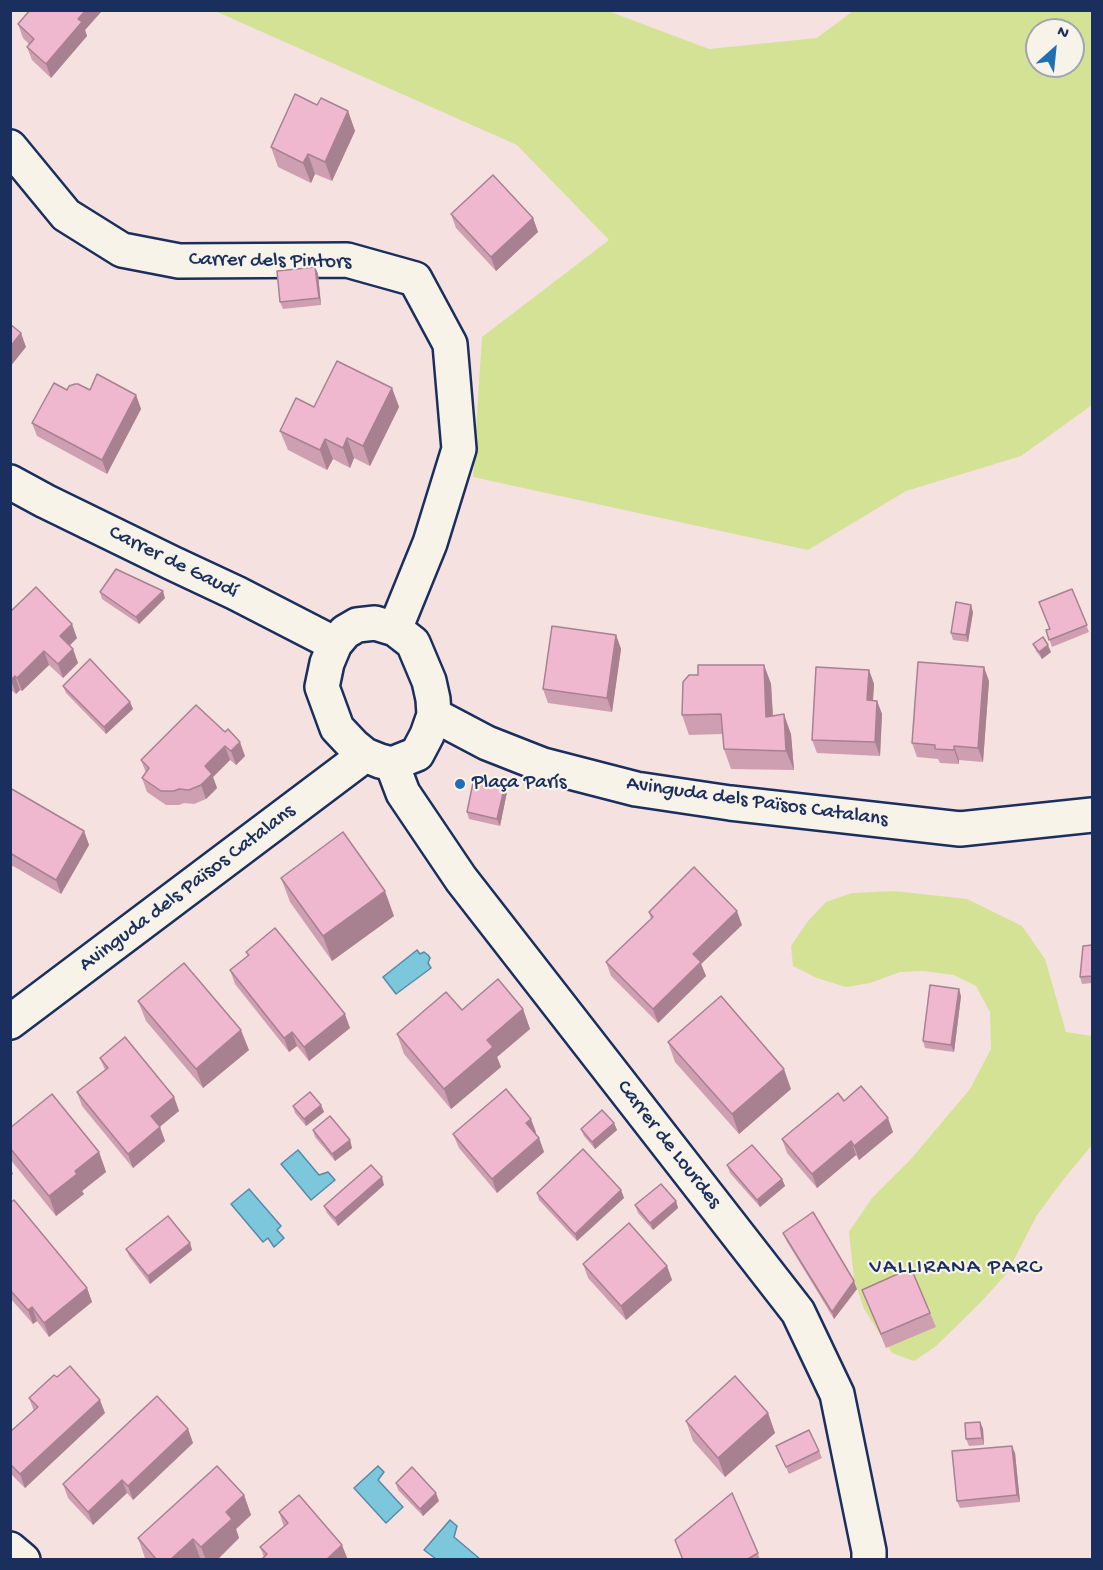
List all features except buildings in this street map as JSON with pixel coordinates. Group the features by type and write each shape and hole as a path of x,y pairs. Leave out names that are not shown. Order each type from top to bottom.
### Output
{"street":[{"name":"Carrer dels Pintors","path":"10,147 66,215 122,250 179,261 347,260 415,279 450,344 459,449 430,543 395,629"},
{"name":"Carrer de Gaudí","path":"10,482 335,644"},
{"path":"375,623 395,629 413,642 429,681 434,715 417,754 378,759 354,746 337,728 322,687 327,663 335,644 345,632 357,625 375,623"},
{"name":"Avinguda dels Països Catalans","path":"434,715 487,743 543,765 636,789 960,829 1092,815"},
{"name":"Avinguda dels Països Catalans","path":"10,1022 378,759"},
{"name":"Carrer de Lourdes","path":"378,759 460,879 798,1312 837,1394 869,1560"},
{"path":"10,1549 23,1560"}],"green space":[{"path":"215,11 608,11 709,49 817,38 853,11 1092,11 1092,405 1021,456 906,491 808,550 473,477 482,337 609,240 517,145"},
{"path":"894,891 967,899 1022,926 1045,959 1066,1032 1092,1036 1092,1145 1037,1215 1007,1273 936,1346 914,1361 892,1353 864,1309 854,1279 849,1232 872,1198 911,1159 970,1089 991,1049 990,1012 976,986 954,975 923,971 900,972 870,983 846,987 817,978 793,966 791,946 808,921 826,902 852,893"}],"water":[{"path":"417,950 420,954 424,952 428,955 431,968 396,994 383,977"},
{"path":"298,1150 319,1175 328,1172 335,1180 311,1200 281,1164"},
{"path":"249,1189 281,1226 277,1230 284,1238 274,1247 268,1238 263,1242 231,1204"},
{"path":"378,1466 384,1472 378,1480 403,1507 386,1523 354,1488"},
{"path":"450,1520 457,1526 454,1537 480,1559 436,1559 424,1550"}],"place":[{"name":"Plaça París","path":"460,784"}],"district":[{"name":"VALLIRANA PARC","path":"956,1269"}]}
